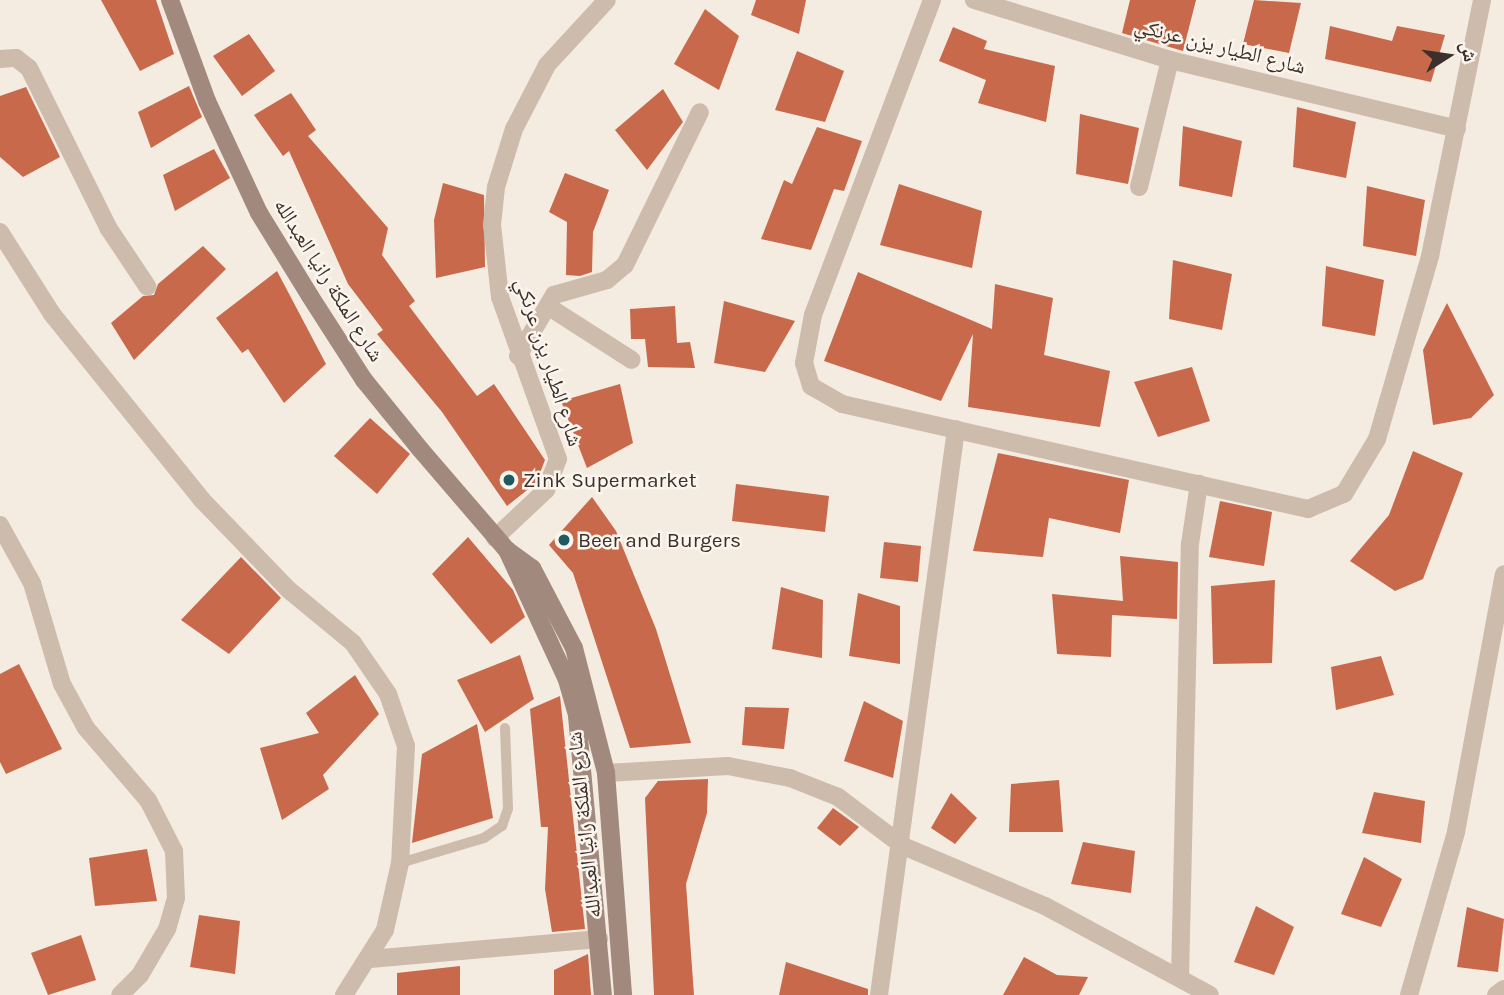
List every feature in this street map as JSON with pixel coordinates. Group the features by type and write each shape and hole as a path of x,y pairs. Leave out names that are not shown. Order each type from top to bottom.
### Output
{"main road":[{"name":"شارع الملكة رانيا العبدالله","path":"170,0 206,101 259,213 364,380 501,544 531,568 574,648 606,773 623,995"},
{"name":"شارع الملكة رانيا العبدالله","path":"501,544 567,680 577,716 603,995"}],"street":[{"name":"شارع الطيار يزن عرنكي","path":"501,544 558,470 551,436 518,356 495,268 496,187 514,129 547,65 607,0"},
{"path":"932,0 833,255 804,363 811,386 823,396 956,429 1308,509 1330,503 1357,480 1410,341 1457,129 1482,0"},
{"name":"شارع الطيار يزن عرنكي","path":"974,0 1170,60 1457,129"},
{"path":"0,59 16,58 29,68 109,229 147,286"},
{"path":"1139,187 1170,60"},
{"path":"518,356 559,292 607,280 625,265 700,112"},
{"path":"0,232 52,314 202,500 370,664 405,746 400,863 385,930 370,959 344,995"},
{"path":"549,307 632,360"},
{"path":"879,995 903,846 956,429"},
{"path":"1181,978 1190,544 1199,484"},
{"path":"0,525 25,564 62,684 86,727 148,800 174,850 176,898 167,929 140,975 120,995"},
{"path":"1409,995 1456,832 1504,574"},
{"path":"606,773 754,768 838,797 903,846 1045,905 1210,995"},
{"path":"370,959 599,939"},
{"path":"1496,995 1504,989"}],"lane":[{"path":"400,863 484,838 502,826 508,808 505,728"}],"building":[{"path":"101,0 156,0 174,54 140,71"},
{"path":"756,0 806,0 799,34 751,15"},
{"path":"1130,0 1196,0 1183,51 1122,33"},
{"path":"1254,0 1301,3 1289,53 1243,44"},
{"path":"705,9 739,36 719,90 674,64"},
{"path":"1330,26 1392,41 1397,26 1445,35 1431,82 1325,59"},
{"path":"953,27 987,41 984,49 1055,66 1046,122 978,103 986,80 939,61"},
{"path":"249,34 275,71 242,96 213,56"},
{"path":"797,51 844,71 825,122 775,110"},
{"path":"189,86 202,117 151,148 138,112"},
{"path":"26,87 60,157 23,177 0,157 0,96"},
{"path":"663,89 683,122 647,170 615,130"},
{"path":"291,93 316,130 308,136 388,228 382,255 415,301 409,306 477,396 494,384 545,460 536,483 507,506 442,412 377,334 383,330 348,284 289,151 283,156 254,115"},
{"path":"1297,107 1356,122 1346,178 1293,167"},
{"path":"1080,114 1139,128 1128,184 1076,174"},
{"path":"1183,126 1242,141 1232,197 1179,186"},
{"path":"817,127 862,141 844,191 834,189 811,250 761,239 784,180 792,184"},
{"path":"214,149 230,178 175,211 163,175"},
{"path":"565,173 609,190 593,232 592,272 580,276 566,275 567,222 549,212"},
{"path":"443,183 484,195 485,267 436,278 434,220"},
{"path":"899,184 982,211 972,268 880,245"},
{"path":"1367,186 1425,200 1416,256 1363,246"},
{"path":"203,246 226,269 134,360 111,323 143,296 154,295 158,284"},
{"path":"1173,260 1232,274 1222,330 1169,319"},
{"path":"1326,266 1384,280 1375,336 1322,326"},
{"path":"277,271 326,364 284,403 248,349 242,353 216,318"},
{"path":"858,272 992,329 995,284 1053,298 1044,355 1110,371 1100,427 968,407 973,334 941,401 824,361"},
{"path":"724,301 795,321 765,372 714,363"},
{"path":"1447,303 1494,395 1471,418 1433,425 1423,350"},
{"path":"675,306 677,343 690,342 695,368 648,367 645,339 631,339 630,309"},
{"path":"1192,367 1210,421 1158,437 1134,382"},
{"path":"620,384 633,443 587,468 561,401"},
{"path":"370,418 410,454 377,494 334,456"},
{"path":"1413,451 1463,473 1423,579 1395,591 1350,561 1389,515"},
{"path":"998,453 1129,480 1120,533 1049,518 1043,557 973,551"},
{"path":"736,484 829,496 825,532 732,521"},
{"path":"592,497 616,531 656,629 691,743 630,748 573,573 549,545"},
{"path":"1220,501 1272,512 1264,566 1209,557"},
{"path":"468,537 513,590 525,617 491,644 432,574"},
{"path":"884,542 921,546 918,582 880,578"},
{"path":"1120,556 1178,562 1177,619 1112,615 1111,657 1057,654 1052,594 1123,601"},
{"path":"241,557 281,598 229,654 181,620"},
{"path":"1275,580 1272,663 1213,664 1211,586"},
{"path":"781,587 823,600 822,658 772,649"},
{"path":"858,593 900,606 900,664 849,656"},
{"path":"520,655 534,699 485,732 457,680"},
{"path":"1381,656 1394,695 1336,710 1331,667"},
{"path":"19,664 62,749 6,774 0,762 0,674"},
{"path":"355,675 379,714 323,775 329,789 282,820 260,748 319,733 306,713"},
{"path":"560,696 585,929 552,932 545,889 548,827 541,827 530,709"},
{"path":"864,701 903,721 893,778 844,761"},
{"path":"745,707 789,708 784,749 742,745"},
{"path":"477,724 493,818 412,843 422,754"},
{"path":"708,779 707,813 686,884 694,995 654,995 645,798 658,781"},
{"path":"1059,780 1063,832 1009,832 1011,784"},
{"path":"1374,792 1425,801 1421,843 1362,833"},
{"path":"951,793 977,818 955,844 931,828"},
{"path":"833,808 859,827 840,846 817,828"},
{"path":"1083,842 1135,851 1131,893 1071,884"},
{"path":"147,849 157,901 95,906 89,858"},
{"path":"1364,857 1402,879 1381,927 1341,914"},
{"path":"1256,906 1294,927 1274,975 1234,962"},
{"path":"1467,907 1504,919 1498,972 1457,967"},
{"path":"199,915 240,921 235,974 190,967"},
{"path":"81,935 96,980 48,995 31,953"},
{"path":"588,954 591,995 554,995 554,970"},
{"path":"1024,957 1057,975 1088,977 1079,995 1003,995"},
{"path":"786,962 868,989 868,995 779,995"},
{"path":"460,966 460,995 397,995 397,973"}],"place":[{"name":"Zink Supermarket","path":"509,480"},
{"name":"Beer and Burgers","path":"564,540"}]}
